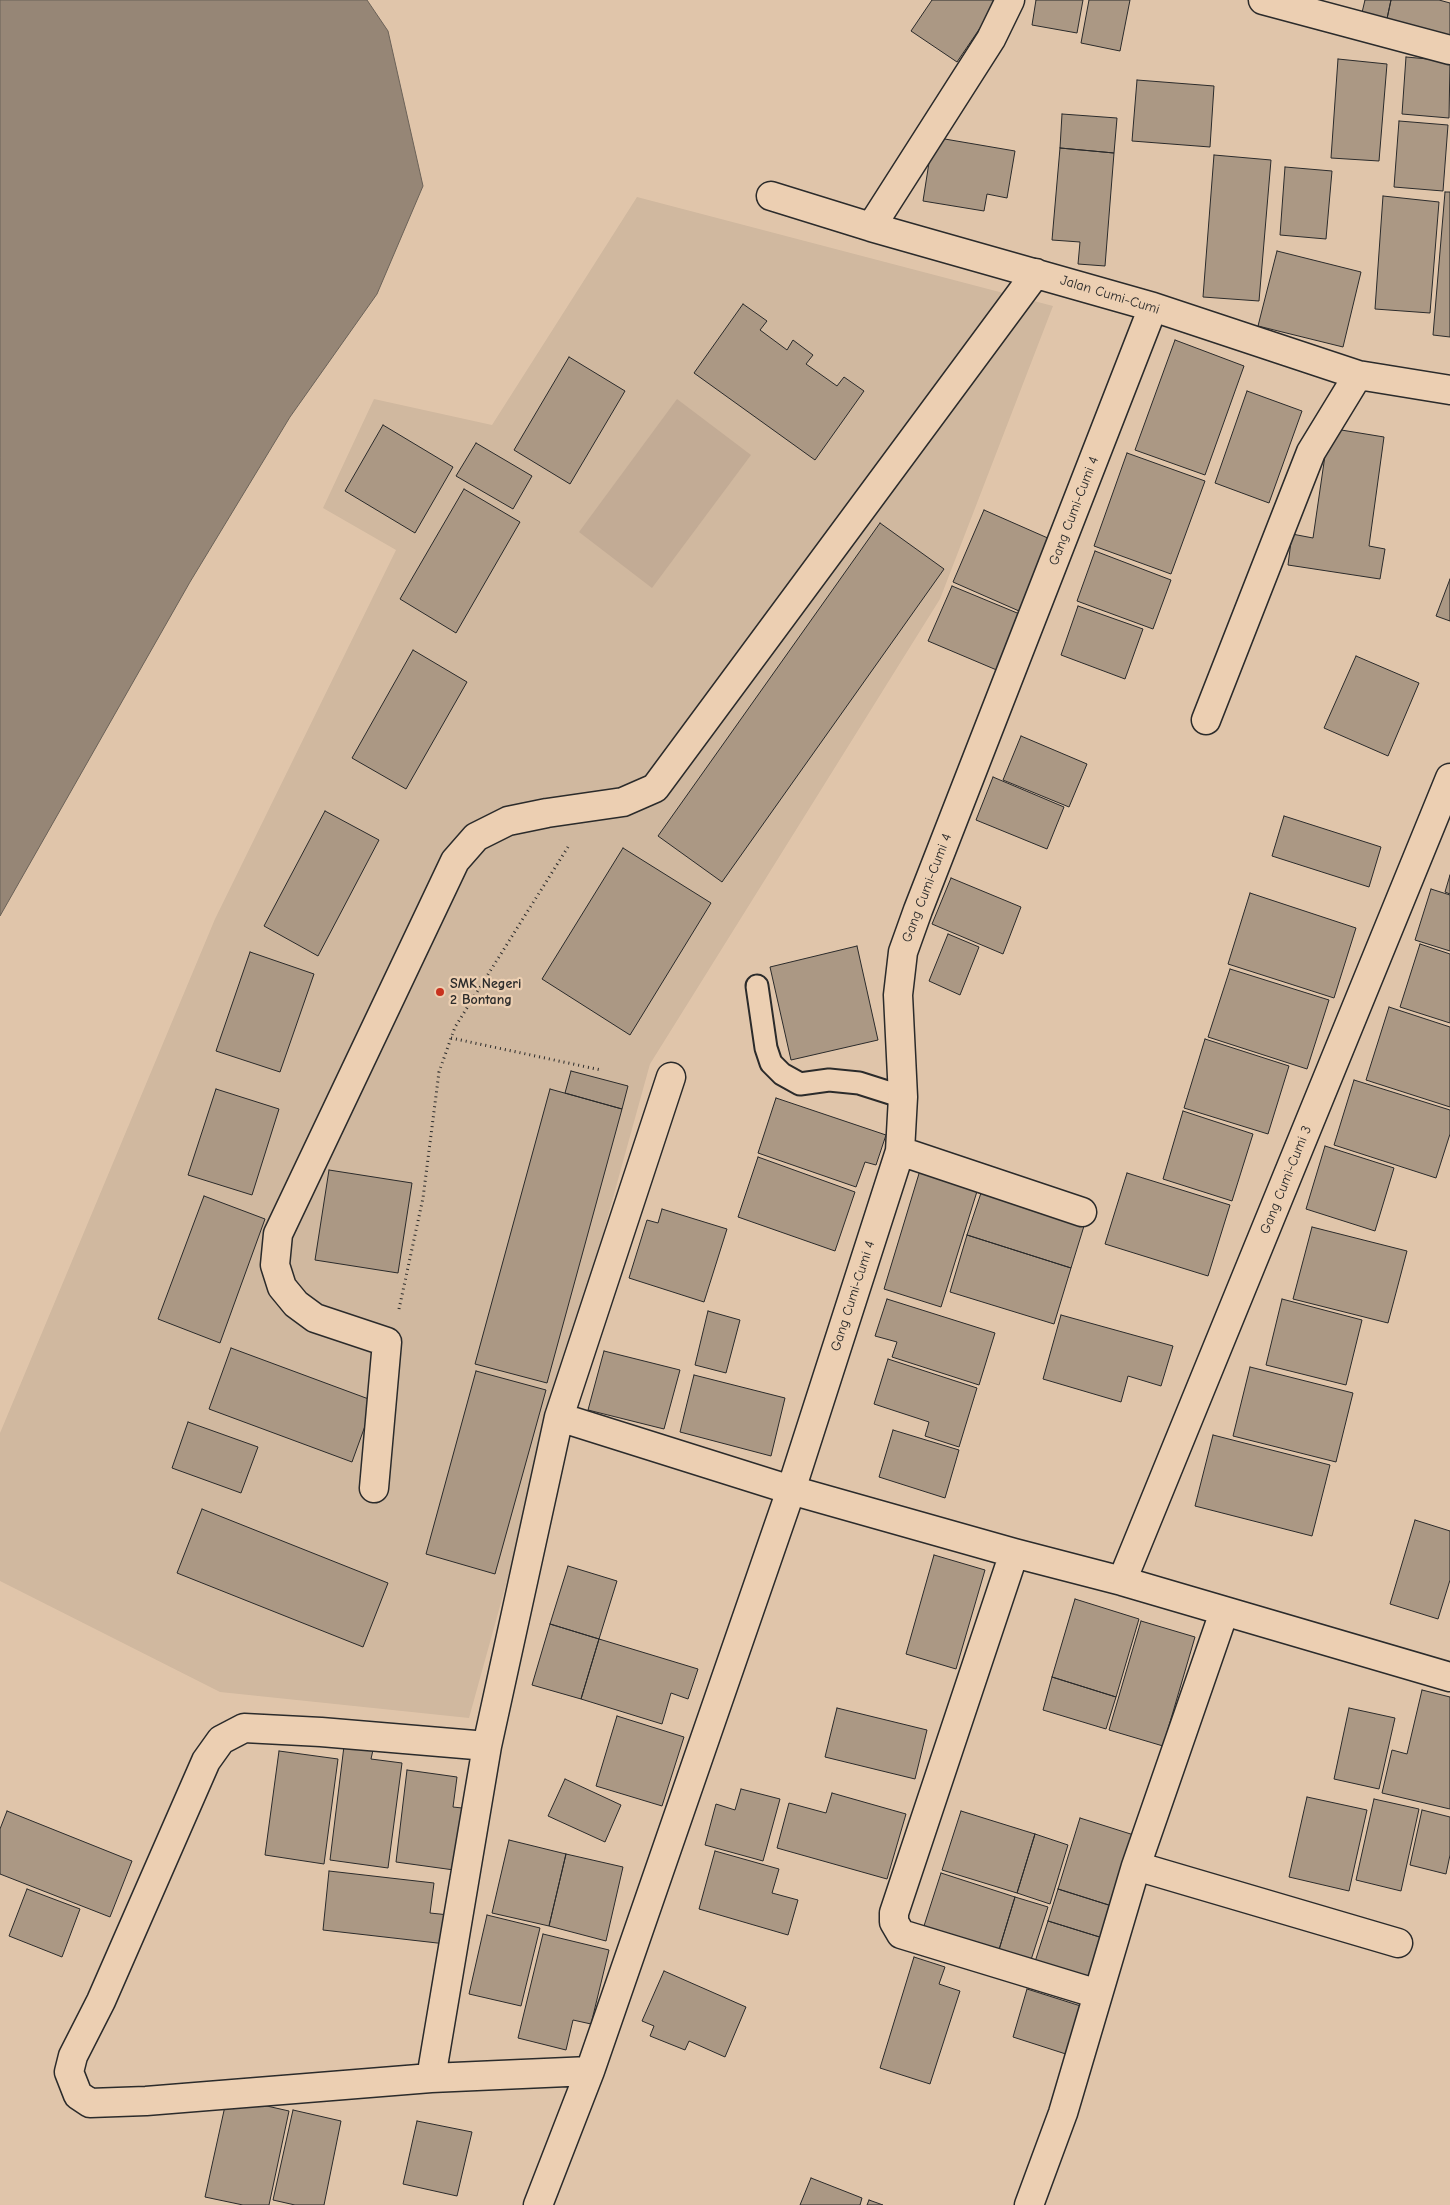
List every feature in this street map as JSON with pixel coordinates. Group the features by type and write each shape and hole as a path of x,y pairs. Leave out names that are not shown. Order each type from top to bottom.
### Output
{"street":[{"path":"870,227 991,39 1010,0"},
{"path":"1263,0 1450,50"},
{"name":"Jalan Cumi-Cumi","path":"771,196 870,227 1153,308 1358,375 1450,390"},
{"path":"374,1488 387,1342 315,1318 296,1304 282,1287 276,1265 278,1234 455,861 476,837 508,821 623,802 656,788 1036,273"},
{"name":"Gang Cumi-Cumi 4","path":"538,2205 590,2071 791,1490 900,1151 903,1096 898,995 903,952 1153,308"},
{"path":"1206,720 1311,452 1358,375"},
{"name":"Gang Cumi-Cumi 3","path":"1122,1581 1450,778"},
{"path":"432,2078 487,1746 559,1417 671,1077"},
{"path":"900,1151 1082,1212"},
{"path":"559,1417 791,1490 1014,1553 1122,1581 1450,1677"},
{"path":"1014,1553 894,1913 894,1922 901,1934 1098,1994"},
{"path":"1029,2205 1063,2113 1136,1866 1224,1612"},
{"path":"487,1746 321,1732 244,1728 221,1740 206,1761 101,2001 73,2056 69,2072 78,2095 90,2102 146,2101 432,2078 590,2071"},
{"path":"1136,1866 1398,1943"}],"lane":[{"path":"756,986 766,1048 771,1063 782,1074 800,1084 829,1080 859,1084 903,1096"}],"path":[{"path":"387,1342 402,1300 423,1198 439,1072 455,1027 594,806"},
{"path":"451,1038 601,1070"}],"shaded area":[{"path":"0,0 367,0 388,31 423,186 377,294 290,417 190,582 0,916"},
{"name":"SMK Negeri 2 Bontang","path":"637,197 1053,306 940,599 650,1064 469,1718 220,1692 0,1581 0,1433 215,919 396,550 323,508 374,399 492,425"},
{"path":"677,399 751,455 652,588 579,532"}],"building":[{"path":"932,0 999,0 957,62 911,31"},
{"path":"1036,0 1083,0 1077,33 1032,25"},
{"path":"1089,0 1130,0 1120,51 1081,43"},
{"path":"1365,0 1391,0 1385,28 1360,21"},
{"path":"1391,0 1439,0 1450,3 1450,44 1385,28"},
{"path":"1406,57 1450,61 1449,118 1402,114"},
{"path":"1338,59 1387,64 1379,161 1331,158"},
{"path":"1137,80 1214,86 1210,147 1132,141"},
{"path":"1062,114 1117,118 1114,153 1060,148"},
{"path":"1399,121 1448,125 1443,191 1394,187"},
{"path":"933,137 1015,151 1007,198 987,194 984,211 923,201"},
{"path":"1060,148 1114,153 1105,266 1078,264 1080,242 1052,240"},
{"path":"1214,155 1271,160 1259,301 1203,297"},
{"path":"1285,167 1332,171 1326,239 1280,235"},
{"path":"1445,192 1450,192 1450,337 1433,335"},
{"path":"1383,196 1439,202 1430,313 1375,309"},
{"path":"1277,251 1361,272 1343,347 1258,326"},
{"path":"743,304 767,321 760,330 787,350 793,340 813,355 806,364 837,386 844,377 864,391 815,460 694,373"},
{"path":"1175,340 1244,366 1205,475 1135,450"},
{"path":"569,357 625,391 570,484 514,450"},
{"path":"1247,391 1302,411 1269,503 1215,483"},
{"path":"383,425 453,467 415,533 345,491"},
{"path":"1329,428 1384,437 1369,546 1385,549 1380,579 1288,565 1292,534 1313,538"},
{"path":"476,443 532,476 513,509 456,476"},
{"path":"1127,453 1205,481 1171,574 1094,546"},
{"path":"464,489 520,522 456,633 400,599"},
{"path":"984,510 1050,539 1019,611 953,582"},
{"path":"880,523 944,569 722,882 658,836"},
{"path":"1095,551 1171,580 1153,629 1077,601"},
{"path":"1450,579 1450,621 1436,616"},
{"path":"952,586 1022,615 999,671 928,641"},
{"path":"1078,606 1143,629 1125,679 1061,655"},
{"path":"413,650 467,682 406,789 352,758"},
{"path":"1356,656 1419,683 1388,756 1324,728"},
{"path":"1021,736 1087,764 1069,807 1003,780"},
{"path":"993,777 1064,807 1047,849 976,820"},
{"path":"325,811 379,840 318,956 264,926"},
{"path":"1284,816 1381,847 1369,887 1272,856"},
{"path":"623,848 711,903 630,1035 542,979"},
{"path":"1450,875 1450,894 1445,892"},
{"path":"951,878 1021,907 1003,954 932,924"},
{"path":"1431,889 1450,895 1450,951 1415,940"},
{"path":"1250,893 1356,928 1334,998 1228,964"},
{"path":"948,934 979,947 960,995 929,981"},
{"path":"1420,944 1450,954 1450,1023 1400,1007"},
{"path":"857,946 878,1040 791,1060 770,967"},
{"path":"250,952 314,974 280,1072 216,1051"},
{"path":"1230,969 1329,1000 1307,1069 1208,1037"},
{"path":"1389,1007 1450,1027 1450,1107 1366,1080"},
{"path":"1205,1039 1289,1066 1268,1134 1184,1108"},
{"path":"571,1071 628,1086 622,1109 565,1093"},
{"path":"1354,1080 1450,1110 1450,1134 1436,1178 1334,1145"},
{"path":"216,1089 279,1109 252,1195 188,1175"},
{"path":"550,1089 622,1109 547,1383 475,1364"},
{"path":"776,1098 886,1135 876,1165 865,1162 856,1187 758,1153"},
{"path":"1183,1111 1253,1134 1232,1201 1163,1179"},
{"path":"1325,1146 1394,1168 1375,1231 1306,1209"},
{"path":"758,1157 855,1192 835,1251 738,1217"},
{"path":"921,1167 979,1185 941,1307 884,1289"},
{"path":"329,1170 412,1183 398,1273 315,1260"},
{"path":"1127,1173 1230,1205 1208,1276 1105,1244"},
{"path":"981,1193 1084,1226 1071,1268 967,1235"},
{"path":"204,1196 265,1219 220,1343 158,1319"},
{"path":"662,1209 727,1229 704,1302 629,1278 647,1220 658,1223"},
{"path":"1312,1227 1407,1251 1388,1323 1293,1299"},
{"path":"967,1235 1071,1268 1054,1324 950,1292"},
{"path":"887,1299 995,1333 979,1385 892,1357 897,1342 875,1336"},
{"path":"1282,1299 1362,1320 1346,1385 1266,1365"},
{"path":"708,1311 740,1320 726,1373 695,1365"},
{"path":"1061,1315 1173,1346 1161,1386 1128,1376 1121,1402 1043,1379"},
{"path":"231,1348 374,1401 352,1462 209,1409"},
{"path":"604,1351 680,1370 664,1429 588,1410"},
{"path":"888,1359 977,1388 959,1447 925,1436 929,1422 874,1404"},
{"path":"1250,1367 1353,1393 1336,1462 1233,1436"},
{"path":"476,1371 546,1390 495,1574 426,1554"},
{"path":"694,1375 785,1398 771,1456 680,1432"},
{"path":"188,1422 258,1447 241,1493 172,1468"},
{"path":"893,1430 959,1450 945,1498 879,1477"},
{"path":"1213,1435 1330,1465 1312,1536 1195,1506"},
{"path":"202,1509 388,1583 363,1647 177,1573"},
{"path":"1415,1520 1450,1531 1450,1580 1438,1619 1390,1604"},
{"path":"934,1555 985,1570 956,1669 906,1654"},
{"path":"568,1566 617,1581 599,1639 550,1624"},
{"path":"1075,1599 1139,1619 1116,1697 1052,1677"},
{"path":"1141,1621 1195,1637 1163,1746 1109,1730"},
{"path":"550,1624 599,1639 581,1699 532,1685"},
{"path":"599,1639 698,1669 688,1699 671,1693 662,1724 581,1699"},
{"path":"1052,1677 1116,1697 1106,1729 1043,1710"},
{"path":"1422,1690 1450,1697 1450,1809 1382,1793 1392,1750 1407,1754"},
{"path":"837,1708 927,1730 915,1779 825,1757"},
{"path":"1349,1708 1395,1718 1379,1789 1334,1779"},
{"path":"617,1716 684,1737 662,1806 596,1786"},
{"path":"344,1746 373,1750 371,1759 402,1763 388,1868 330,1860"},
{"path":"279,1751 338,1759 324,1864 265,1855"},
{"path":"407,1770 457,1777 453,1807 462,1808 454,1870 396,1862"},
{"path":"565,1779 621,1805 605,1842 548,1816"},
{"path":"741,1789 780,1799 763,1861 705,1845 716,1804 735,1810"},
{"path":"832,1793 906,1814 887,1879 777,1848 789,1803 826,1813"},
{"path":"1307,1797 1367,1810 1349,1891 1289,1877"},
{"path":"1374,1799 1419,1809 1401,1891 1356,1880"},
{"path":"1422,1810 1450,1817 1450,1855 1446,1874 1410,1865"},
{"path":"7,1811 132,1861 110,1917 0,1874 0,1829"},
{"path":"961,1811 1035,1834 1017,1893 942,1870"},
{"path":"1080,1818 1137,1836 1115,1907 1058,1889"},
{"path":"1035,1834 1068,1845 1050,1904 1017,1893"},
{"path":"509,1840 566,1854 549,1926 492,1913"},
{"path":"715,1851 779,1869 772,1893 798,1900 788,1935 699,1909"},
{"path":"566,1854 623,1867 606,1941 549,1926"},
{"path":"329,1871 434,1883 430,1913 449,1915 446,1944 323,1930"},
{"path":"941,1873 1015,1897 998,1953 923,1929"},
{"path":"27,1889 80,1909 62,1957 9,1936"},
{"path":"1058,1889 1115,1907 1106,1939 1048,1921"},
{"path":"1015,1897 1048,1907 1030,1963 998,1953"},
{"path":"487,1915 540,1928 521,2006 469,1994"},
{"path":"1048,1921 1106,1939 1092,1984 1034,1965"},
{"path":"543,1934 609,1950 591,2024 573,2020 566,2050 518,2038"},
{"path":"914,1957 945,1967 939,1984 960,1991 930,2084 880,2068"},
{"path":"664,1971 746,2007 725,2057 689,2041 685,2050 650,2036 654,2026 642,2021"},
{"path":"1027,1989 1087,2008 1072,2056 1013,2037"},
{"path":"227,2097 289,2111 269,2205 243,2205 205,2197"},
{"path":"293,2110 341,2121 324,2205 295,2205 273,2200"},
{"path":"417,2121 472,2132 457,2196 403,2184"},
{"path":"811,2178 862,2198 860,2205 800,2205"},
{"path":"869,2200 883,2205 867,2205"}],"place":[{"name":"SMK Negeri 2 Bontang","path":"440,992"}]}
